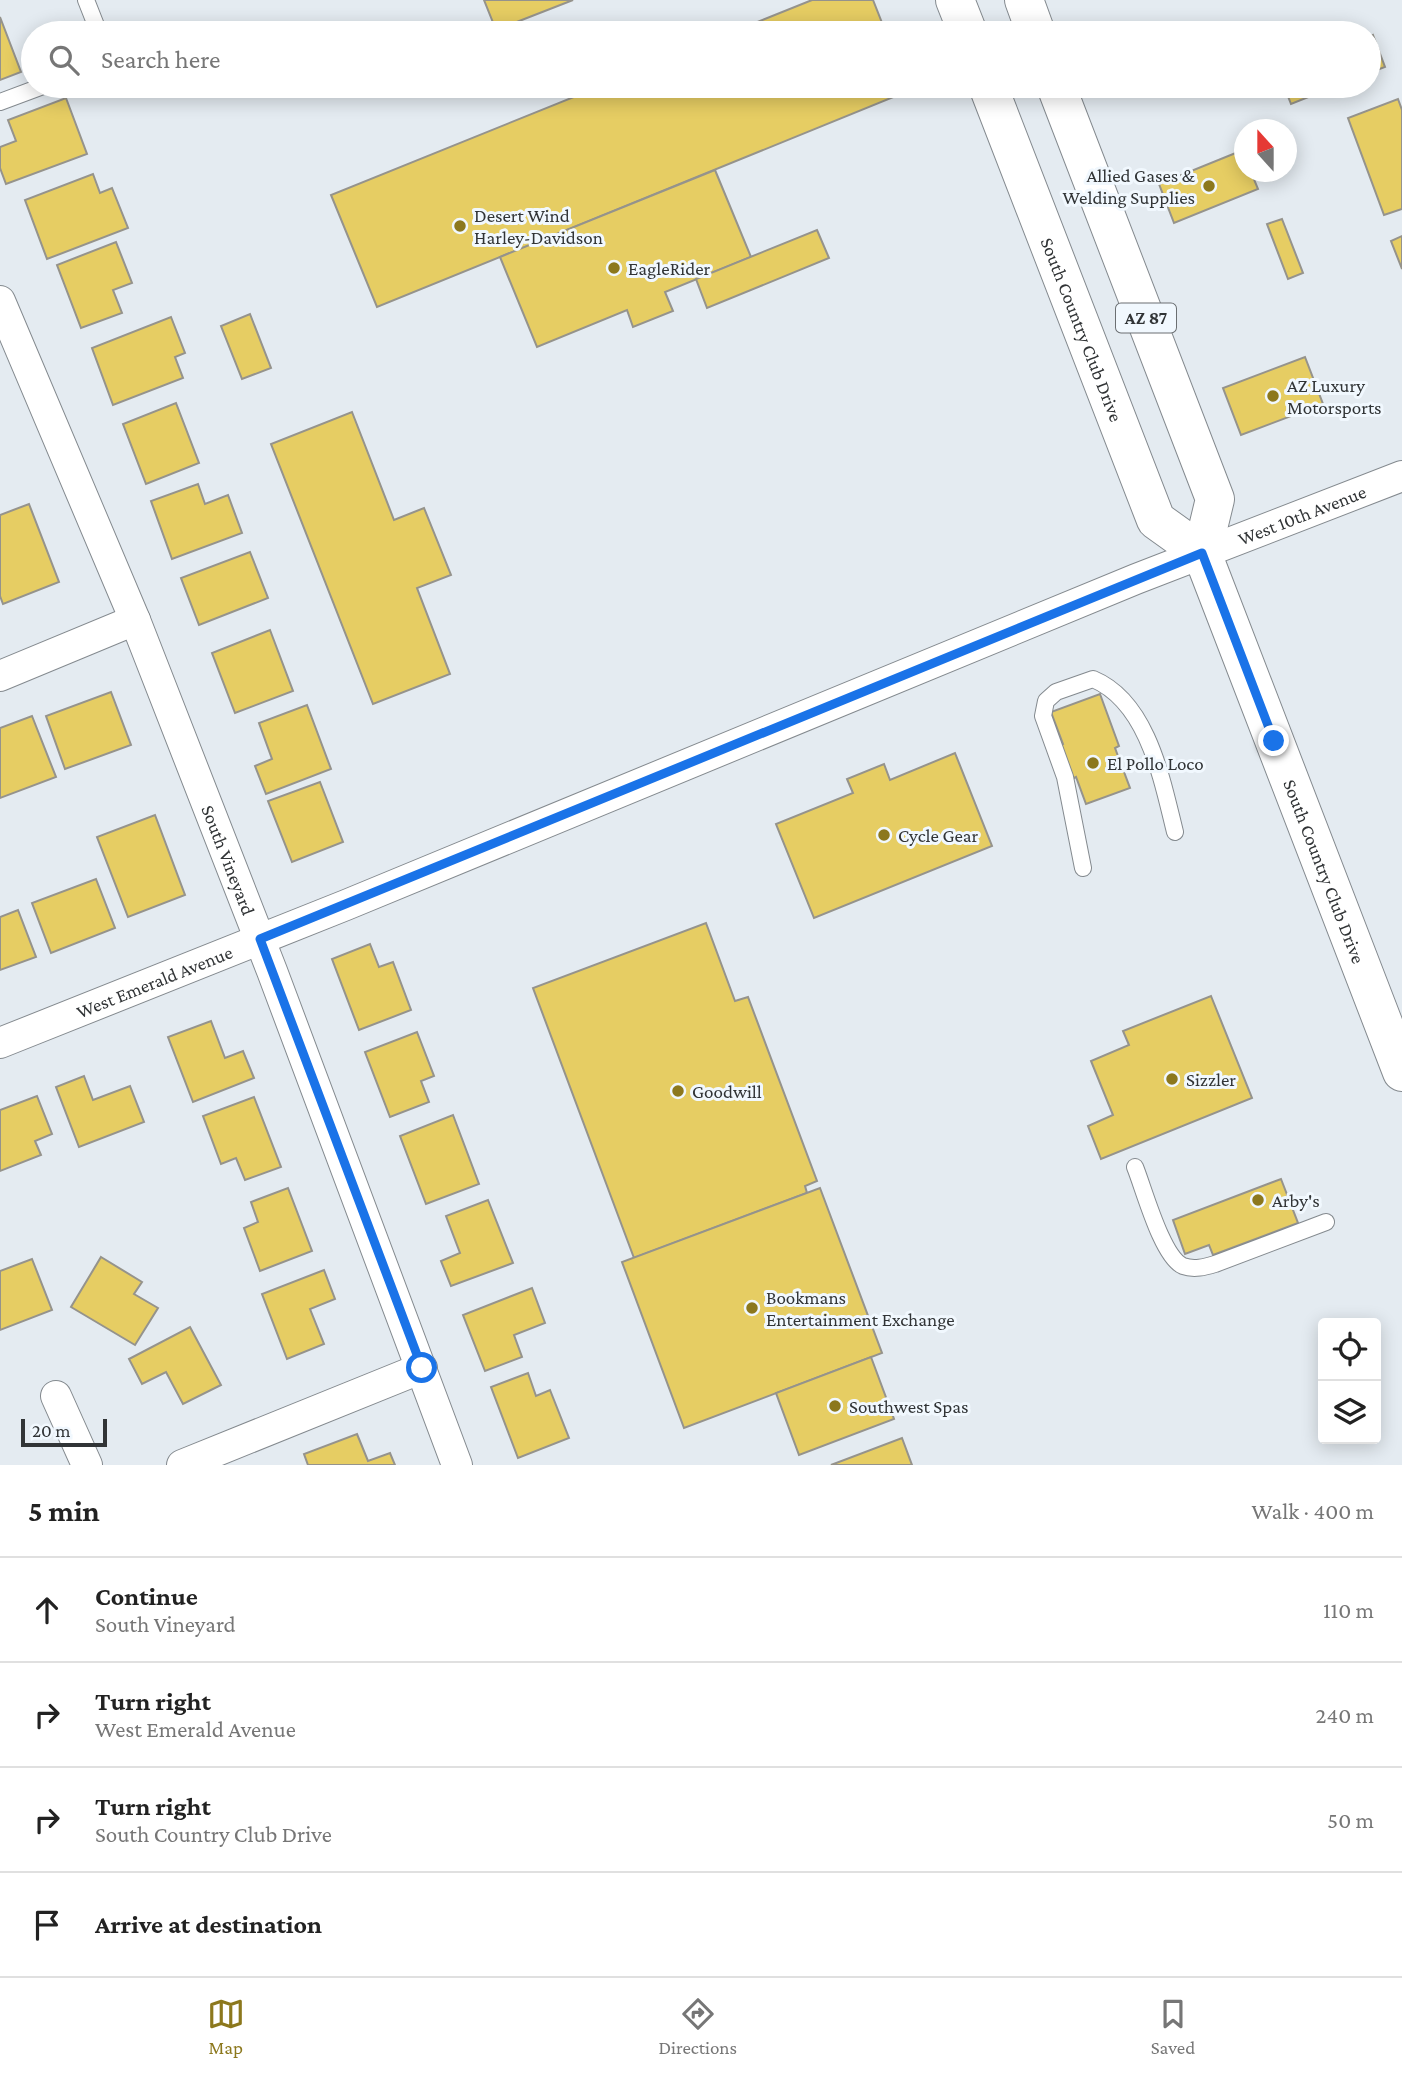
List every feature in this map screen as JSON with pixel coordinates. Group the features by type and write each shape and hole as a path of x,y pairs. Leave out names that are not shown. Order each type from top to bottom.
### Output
{"main road":[{"path":"955,0 963,21"},
{"path":"1024,0 1032,21"},
{"name":"South Country Club Drive","path":"993,98 1156,520 1202,553 1402,1072"},
{"name":"AZ 87","path":"1061,98 1215,499 1202,553"}],"street":[{"name":"South Vineyard","path":"1,306 135,620 260,939 457,1465"},
{"name":"West 10th Avenue","path":"1202,553 1402,476"},
{"name":"West Emerald Avenue","path":"0,1043 1202,553"},
{"path":"0,676 135,620"},
{"path":"182,1465 422,1368"},
{"path":"55,1396 87,1465"}],"lane":[{"path":"86,0 94,21"},
{"path":"0,102 21,94"},
{"path":"1083,868 1065,777 1043,716 1046,701 1056,692 1093,679 1108,685 1136,715 1166,794 1175,832"},
{"path":"1135,1167 1164,1243 1172,1258 1183,1266 1198,1269 1215,1264 1326,1222"}],"building":[{"path":"484,0 573,0 519,21 492,21"},
{"path":"812,0 873,0 881,21 760,21"},
{"path":"0,17 21,72 0,80"},
{"path":"66,98 87,154 6,184 0,168 0,147 16,141 8,120"},
{"name":"Desert Wind Harley-Davidson","path":"571,98 891,98 377,307 331,195"},
{"path":"1289,98 1306,98 1291,104"},
{"path":"1398,99 1402,110 1402,209 1384,215 1348,118"},
{"name":"Allied Gases & Welding Supplies","path":"1234,154 1234,182 1255,182 1258,189 1174,223 1159,184"},
{"name":"EagleRider","path":"715,170 751,257 665,292 673,311 633,327 627,310 537,347 500,257"},
{"path":"93,174 100,193 112,188 128,228 47,259 25,200"},
{"path":"1282,219 1303,273 1288,279 1267,224"},
{"path":"817,230 829,258 707,308 696,279"},
{"path":"1402,236 1402,269 1391,241"},
{"path":"116,242 132,283 113,290 122,313 81,328 57,265"},
{"path":"250,314 271,368 242,379 221,326"},
{"path":"171,317 185,353 175,357 183,378 113,405 92,348"},
{"name":"AZ Luxury Motorsports","path":"1305,357 1323,404 1241,435 1223,388"},
{"path":"176,403 199,463 146,484 123,424"},
{"path":"352,412 394,520 424,508 451,575 417,588 450,674 373,704 271,444"},
{"path":"198,484 205,504 228,495 242,533 172,559 151,501"},
{"path":"29,504 59,582 3,604 0,596 0,515"},
{"path":"250,552 268,598 199,625 181,578"},
{"path":"270,630 293,691 235,713 212,653"},
{"path":"111,692 131,745 65,769 46,716"},
{"name":"El Pollo Loco","path":"1100,694 1119,746 1115,748 1130,788 1086,804 1076,777 1072,779 1051,712"},
{"path":"307,705 331,769 266,794 255,766 272,759 259,723"},
{"path":"32,716 56,777 0,798 0,728"},
{"name":"Cycle Gear","path":"955,753 992,846 814,918 776,824 853,793 847,779 884,764 890,780"},
{"path":"320,782 343,842 292,862 268,801"},
{"path":"155,815 185,895 128,917 97,837"},
{"path":"96,879 115,928 51,953 32,903"},
{"path":"18,910 36,957 0,970 0,917"},
{"name":"Goodwill","path":"706,923 735,1001 748,997 817,1181 805,1186 807,1193 634,1258 533,988"},
{"path":"370,944 379,967 393,962 411,1010 359,1030 332,959"},
{"name":"Sizzler","path":"1211,996 1252,1098 1101,1159 1088,1126 1113,1115 1091,1061 1129,1045 1123,1031"},
{"path":"211,1021 225,1058 243,1051 254,1078 193,1102 168,1037"},
{"path":"417,1032 434,1076 421,1081 429,1102 390,1117 365,1052"},
{"path":"84,1076 93,1100 130,1086 144,1122 79,1147 56,1087"},
{"path":"37,1096 52,1134 35,1141 41,1155 0,1171 0,1110"},
{"path":"254,1097 281,1167 245,1180 236,1158 221,1164 203,1116"},
{"path":"453,1115 479,1184 426,1204 400,1136"},
{"name":"Arby's","path":"1281,1179 1298,1223 1213,1255 1209,1245 1185,1254 1173,1220"},
{"path":"288,1188 312,1251 260,1271 244,1228 258,1222 251,1202"},
{"name":"Bookmans Entertainment Exchange","path":"820,1188 882,1353 684,1428 622,1262"},
{"path":"488,1200 513,1263 451,1286 441,1261 460,1253 446,1216"},
{"path":"101,1257 142,1282 134,1294 158,1308 135,1345 71,1307"},
{"path":"32,1259 52,1310 0,1330 0,1271"},
{"path":"324,1270 335,1299 310,1309 324,1344 287,1359 262,1294"},
{"path":"532,1288 545,1323 514,1335 522,1357 485,1371 463,1315"},
{"path":"190,1327 221,1385 183,1404 166,1372 142,1384 129,1359"},
{"name":"Southwest Spas","path":"871,1357 894,1419 799,1455 776,1393"},
{"path":"528,1373 536,1396 550,1390 569,1438 518,1458 491,1387"},
{"path":"357,1434 368,1461 390,1453 395,1465 308,1465 304,1454"},
{"path":"902,1438 912,1465 831,1465"}],"place":[{"name":"Allied Gases & Welding Supplies","path":"1209,186"},
{"name":"Desert Wind Harley-Davidson","path":"460,226"},
{"name":"EagleRider","path":"614,268"},
{"name":"AZ Luxury Motorsports","path":"1273,396"},
{"name":"El Pollo Loco","path":"1093,763"},
{"name":"Cycle Gear","path":"884,835"},
{"name":"Sizzler","path":"1172,1079"},
{"name":"Goodwill","path":"678,1091"},
{"name":"Arby's","path":"1258,1200"},
{"name":"Bookmans Entertainment Exchange","path":"752,1308"},
{"name":"Southwest Spas","path":"835,1406"}],"route":[{"path":"422,1368 260,939 1202,553 1274,741"}]}
